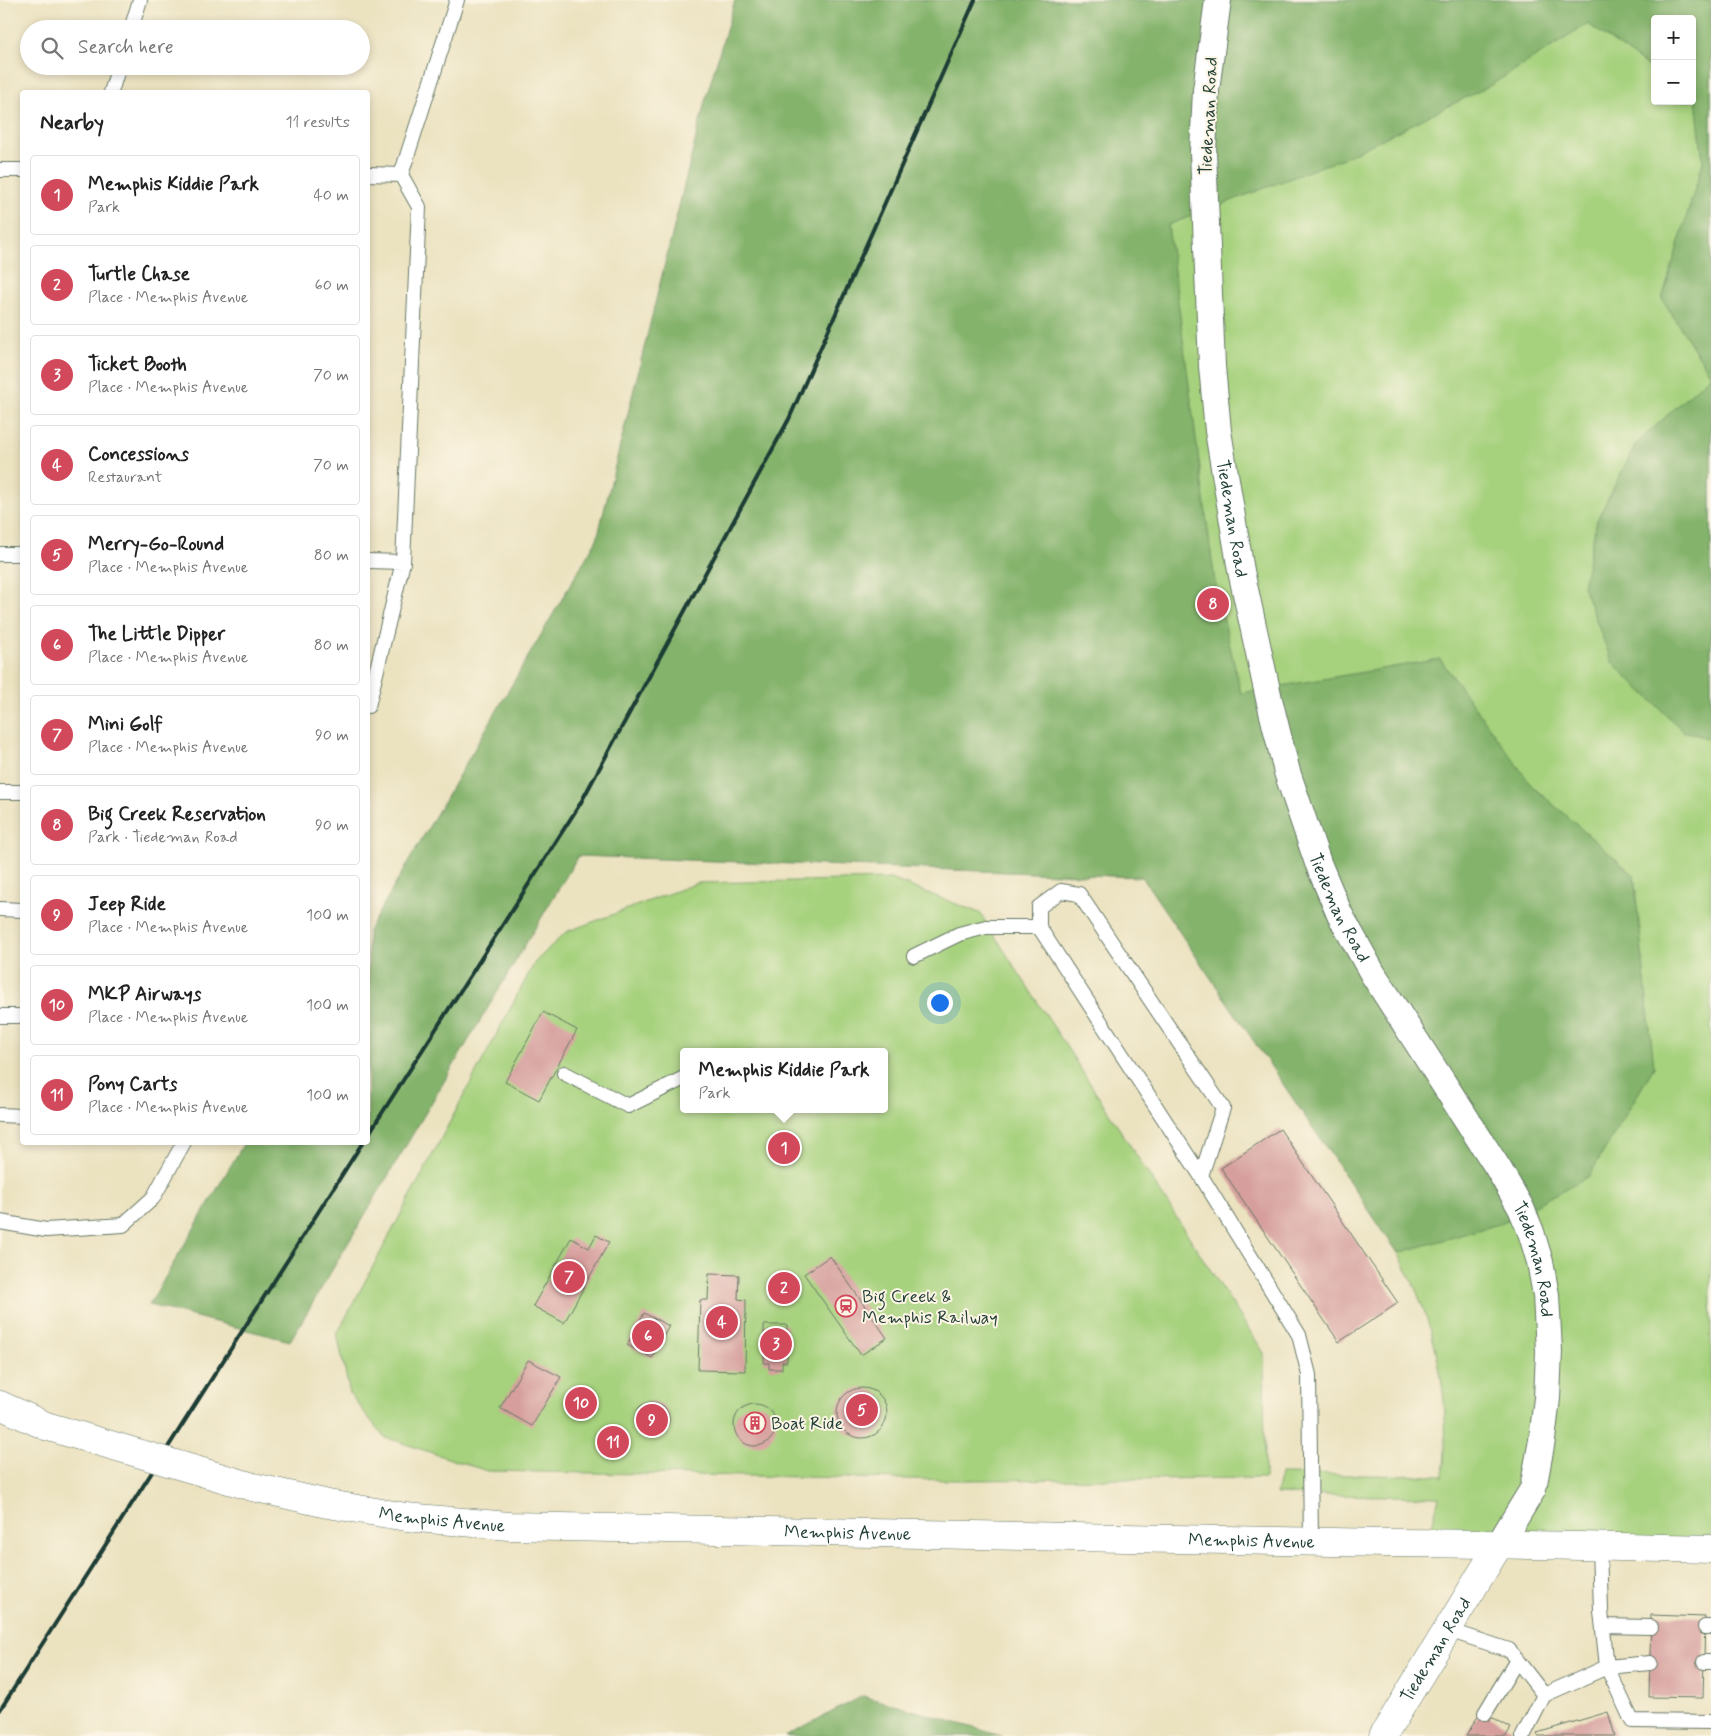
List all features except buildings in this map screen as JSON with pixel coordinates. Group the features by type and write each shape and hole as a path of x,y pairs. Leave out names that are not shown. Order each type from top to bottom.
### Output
{"main road":[{"name":"Memphis Avenue","path":"0,1404 46,1426 253,1487 328,1504 406,1517 509,1526 1311,1540 1386,1543 1500,1543 1711,1549"},
{"name":"Tiedeman Road","path":"1383,1736 1500,1543"}],"street":[{"name":"Tiedeman Road","path":"1218,0 1206,90 1203,152 1212,366 1217,422 1228,500 1241,571 1287,772 1315,854 1340,915 1373,974 1498,1168 1531,1232 1540,1262 1546,1295 1549,1351 1547,1398 1542,1440 1533,1490 1500,1543"}],"lane":[{"path":"134,20 140,0"},
{"path":"370,698 403,562 419,207 401,174 457,0"},
{"path":"112,90 116,75"},
{"path":"0,170 20,170"},
{"path":"370,174 401,174"},
{"path":"0,554 20,554"},
{"path":"370,561 403,562"},
{"path":"0,792 20,792"},
{"path":"1201,1176 1223,1108 1079,894 1061,891 1039,907 1039,927 1201,1176 1299,1335 1309,1375 1311,1540"},
{"path":"0,909 20,910"},
{"path":"914,956 959,934 986,927 1039,927"},
{"path":"0,1016 20,1016"},
{"path":"564,1073 628,1106 680,1080"},
{"path":"0,1115 20,1116"},
{"path":"0,1222 46,1230 123,1225 153,1198 182,1145"},
{"path":"1599,1547 1601,1611 1607,1667 1632,1722 1711,1722"},
{"path":"1604,1626 1651,1627"},
{"path":"1448,1630 1509,1650 1544,1695"},
{"path":"1485,1713 1517,1660"},
{"path":"1523,1736 1544,1695 1607,1667 1650,1663"}],"green space":[{"path":"735,0 1711,0 1711,375 1662,299 1703,162 1696,100 1696,15 1651,15 1651,68 1588,24 1491,85 1346,157 1168,225 1215,583 1241,693 1440,659 1532,786 1634,875 1654,1067 1589,1176 1499,1224 1398,1253 1142,877 578,856 290,1341 149,1305 243,1145 370,1145 370,928 597,539 705,101"},
{"path":"1037,0 1711,0 1711,1549 1427,1545 1439,1497 1276,1494 1281,1474 1443,1476 1445,1418 1443,1389 1438,1361 1422,1306 1398,1253 1143,877 577,855"},
{"path":"1711,375 1711,739 1683,731 1612,662 1583,586 1597,520 1636,444"},
{"path":"891,879 980,913 1264,1353 1265,1478 958,1480 487,1471 384,1437 350,1394 337,1334 535,962 566,932 697,883"},
{"path":"863,1696 1002,1736 785,1736"}],"railway":[{"path":"370,1132 580,804 789,419 975,0"},
{"path":"0,1710 361,1145"}],"place":[{"name":"Big Creek Reservation","path":"1213,604"},
{"name":"Memphis Kiddie Park","path":"784,1148"},
{"name":"Mini Golf","path":"569,1277"},
{"name":"Turtle Chase","path":"784,1288"},
{"name":"Big Creek & Memphis Railway","path":"846,1306"},
{"name":"Concessions","path":"722,1322"},
{"name":"The Little Dipper","path":"648,1336"},
{"name":"Ticket Booth","path":"776,1344"},
{"name":"MKP Airways","path":"581,1403"},
{"name":"Merry-Go-Round","path":"862,1410"},
{"name":"Jeep Ride","path":"652,1420"},
{"name":"Boat Ride","path":"755,1423"},
{"name":"Pony Carts","path":"613,1442"}]}
